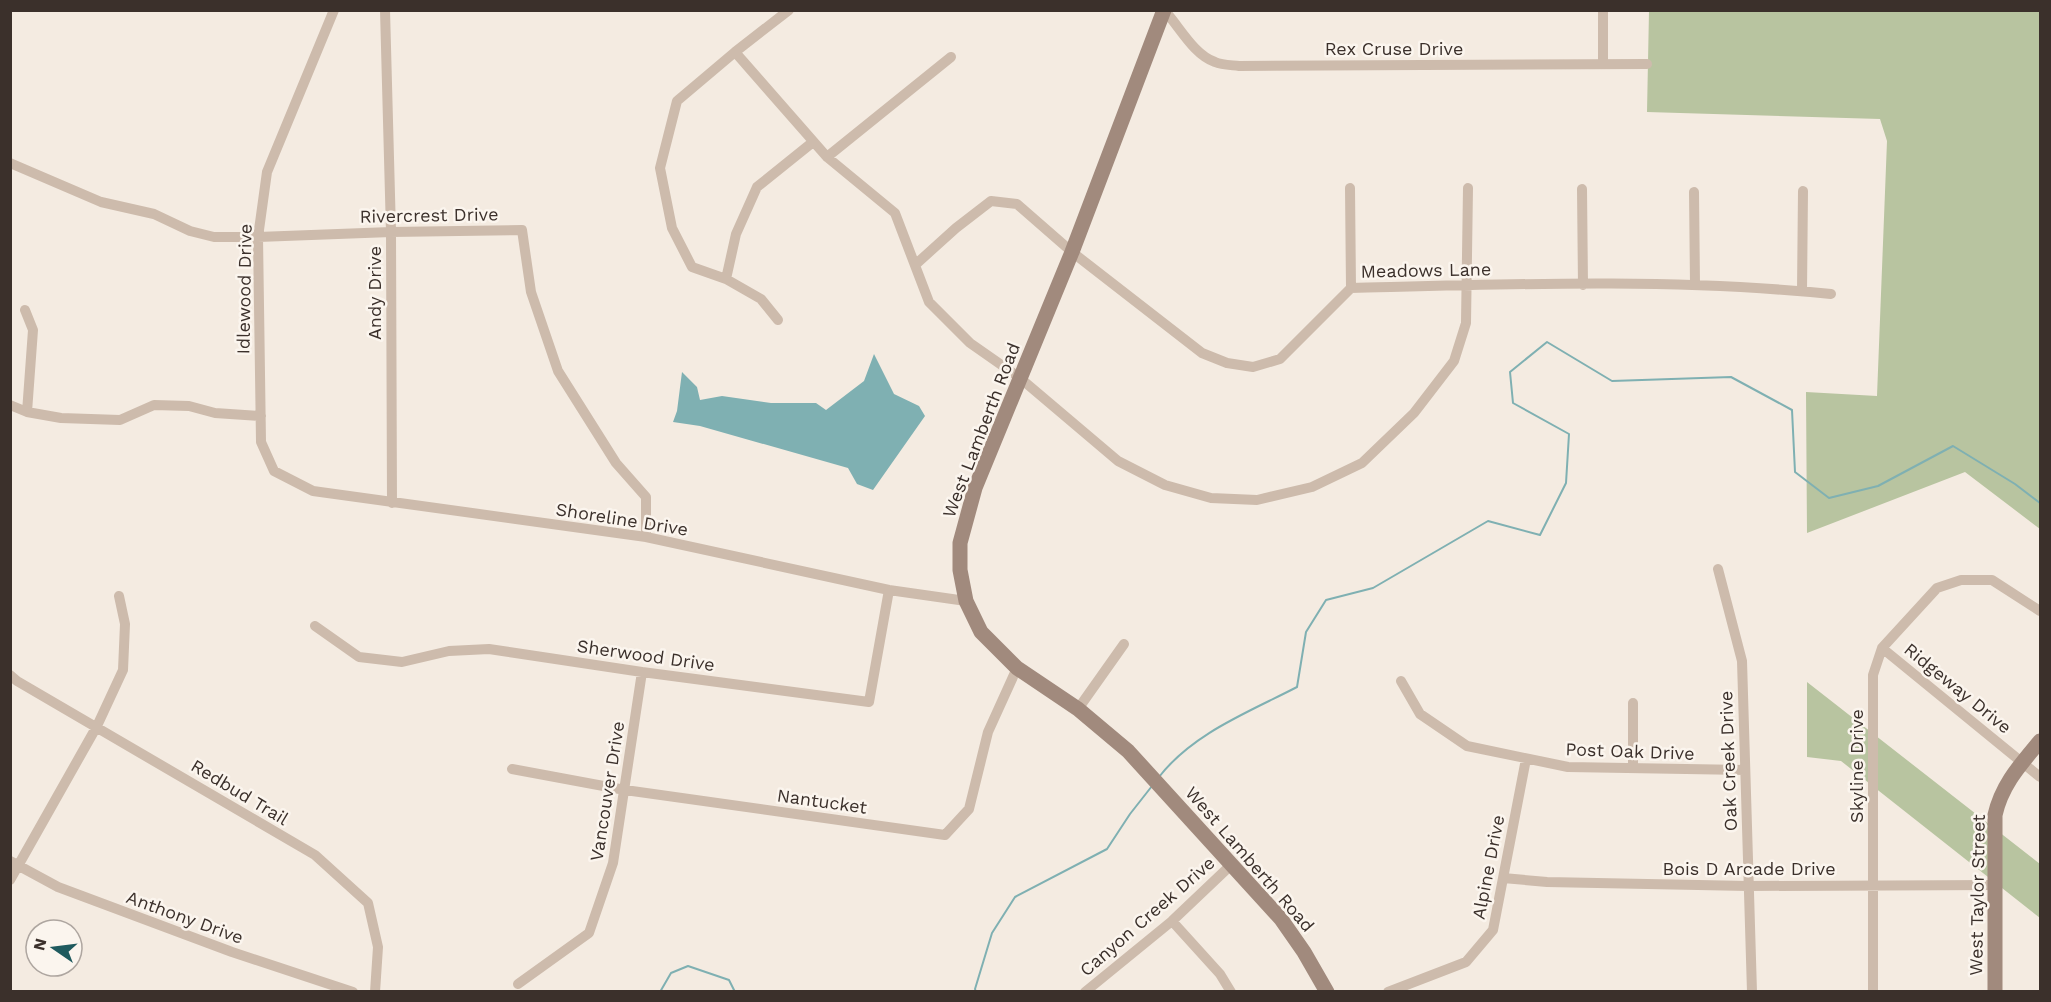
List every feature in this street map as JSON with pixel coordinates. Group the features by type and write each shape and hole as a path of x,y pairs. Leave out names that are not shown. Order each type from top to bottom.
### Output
{"street":[{"name":"Idlewood Drive","path":"274,471 261,442 258,237 267,172 334,10"},
{"name":"Andy Drive","path":"385,10 391,232 392,503"},
{"path":"778,320 761,298 726,279 692,267 672,228 660,168 677,101 789,10"},
{"name":"Rex Cruse Drive","path":"1164,10 1196,50 1206,58 1217,63 1239,66 1647,64"},
{"name":"West Lamberth Road","path":"1164,10 1072,252 975,488 960,543 960,570 966,602 981,632 1017,668 1078,709 1128,751 1281,919 1304,952 1327,992"},
{"path":"1603,10 1603,63"},
{"path":"735,52 826,157 895,213 929,302 970,343 1020,378 1118,461 1165,485 1211,498 1257,500 1312,487 1362,463 1414,413 1454,361 1466,323 1468,188"},
{"path":"826,157 951,57"},
{"path":"726,279 736,234 757,187 813,142"},
{"name":"Rivercrest Drive","path":"10,163 101,202 154,214 190,231 214,237 522,230 531,292 558,371 616,463 646,497 646,537"},
{"path":"1350,188 1351,288"},
{"path":"1582,189 1583,285"},
{"path":"1802,291 1803,191"},
{"path":"1694,192 1695,284"},
{"name":"Meadows Lane","path":"915,265 956,228 991,201 1017,204 1072,252 1202,352 1227,363 1253,367 1280,359 1351,288 1695,284 1831,294"},
{"path":"25,310 33,330 27,412"},
{"path":"10,405 27,412 61,418 120,420 154,405 189,406 215,413 261,416"},
{"name":"Shoreline Drive","path":"274,471 313,491 646,537 889,590 966,602"},
{"name":"Oak Creek Drive","path":"1718,569 1742,661 1752,992"},
{"name":"Skyline Drive","path":"1873,992 1873,675 1882,648 1937,588 1961,580 1992,580 2040,611"},
{"name":"Sherwood Drive","path":"315,626 359,657 402,662 449,651 489,649 869,702 889,590"},
{"path":"10,880 14,863 97,726 123,670 125,624 119,596"},
{"path":"1078,709 1124,644"},
{"name":"Ridgeway Drive","path":"1882,648 2040,777"},
{"name":"Nantucket","path":"512,770 625,790 945,835 969,808 988,732 1017,668"},
{"name":"Vancouver Drive","path":"518,984 589,933 613,863 642,672"},
{"name":"Redbud Trail","path":"10,675 315,855 368,903 378,947 375,992"},
{"name":"Post Oak Drive","path":"1401,681 1420,714 1467,746 1568,767 1745,770"},
{"path":"1633,703 1633,768"},
{"name":"West Taylor Street","path":"1995,992 1995,815 1999,798 2008,779 2040,741"},
{"name":"Alpine Drive","path":"1388,992 1414,980 1466,962 1493,930 1526,759"},
{"name":"Anthony Drive","path":"14,863 58,887 232,952 353,992"},
{"name":"Canyon Creek Drive","path":"1085,992 1172,921 1231,865"},
{"name":"Bois D Arcade Drive","path":"1503,878 1547,882 1748,886 1995,885"},
{"path":"1172,921 1220,974 1231,992"},
{"path":"1414,980 1420,992"}],"green space":[{"path":"1649,11 2040,11 2040,529 1965,472 1807,533 1806,392 1877,396 1887,141 1880,119 1647,112"},
{"path":"1807,682 2040,864 2040,918 1841,761 1807,757"}],"water":[{"path":"874,354 894,394 919,406 925,416 873,490 857,484 848,468 700,426 673,422 677,411 682,372 697,387 700,400 722,396 771,403 816,403 826,410 864,381"}],"waterway":[{"path":"1159,777 1188,748 1205,736 1297,687 1306,632 1326,600 1373,588 1488,521 1540,535 1566,483 1569,434 1513,403 1510,372 1547,342 1612,381 1731,377 1792,410 1795,472 1829,498 1878,486 1953,446 2015,484 2040,503"},
{"path":"976,992 992,933 1015,897 1107,849 1152,786"},
{"path":"660,992 671,973 688,966 729,980 735,992"}]}
